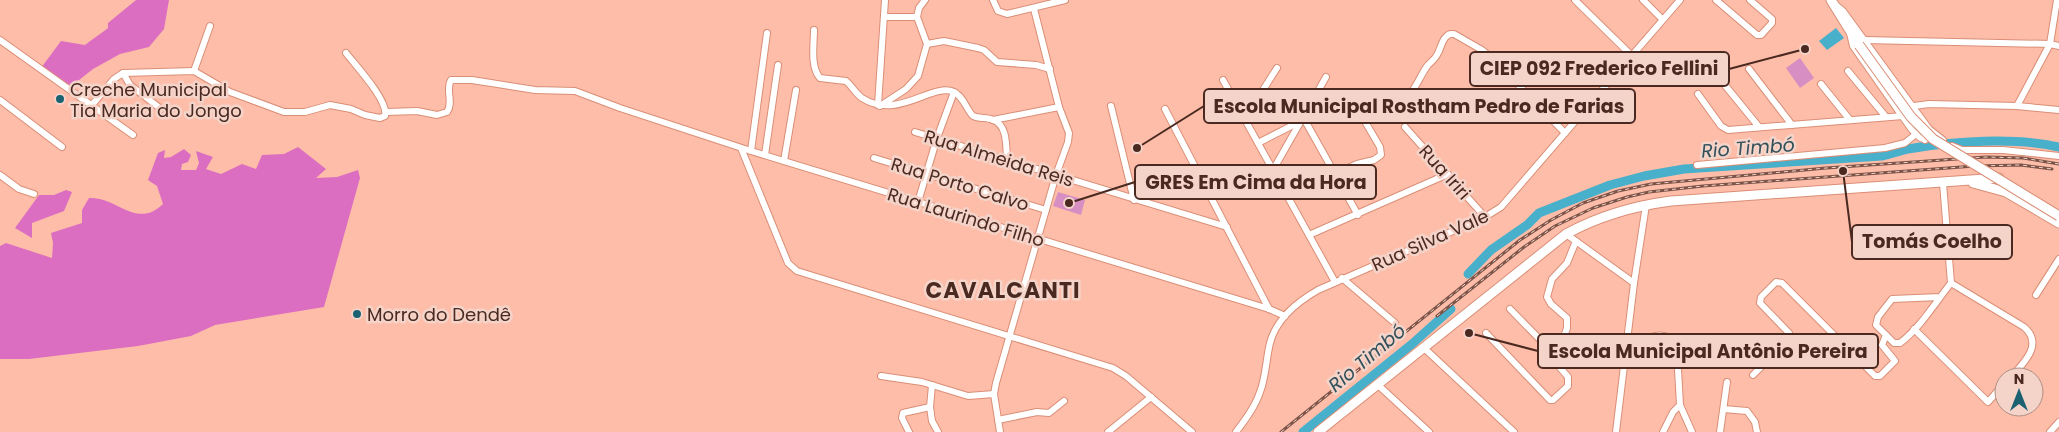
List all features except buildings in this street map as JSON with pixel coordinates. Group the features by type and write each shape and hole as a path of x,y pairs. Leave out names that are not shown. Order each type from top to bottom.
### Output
{"main road":[{"path":"1833,2 1850,31 1862,43 1911,117 1933,139 2059,216"},
{"path":"1318,432 1566,234 1609,214 1646,204 2004,179 2059,211"},
{"path":"1963,181 2006,192 2059,223"}],"street":[{"path":"879,105 885,0"},
{"path":"879,105 913,84 918,76 927,44 917,17 919,8 925,0"},
{"path":"994,0 998,11 1007,14 1065,0"},
{"path":"1575,0 1632,56"},
{"path":"1643,0 1662,19"},
{"name":"Rua Silva Vale","path":"1236,432 1260,394 1270,342 1285,316 1306,297 1342,278 1485,217 1505,204 1680,0"},
{"path":"1716,0 1758,35 1761,35 1772,23 1772,20 1750,0"},
{"path":"2017,106 2050,44 2057,0"},
{"path":"1833,2 1844,11 1862,43 1914,106 1933,133 1947,143 1967,151 2003,150 2059,156"},
{"path":"1000,432 994,394 1056,175 1068,142 1068,133 1034,9"},
{"path":"884,17 917,17"},
{"path":"194,71 210,26"},
{"path":"814,30 814,58 817,75 823,79 846,81 861,97 879,105 889,106 940,91 954,92 960,96 974,116 998,122 1004,134 1007,160"},
{"path":"1850,31 1853,46 1916,134 1925,140 1930,138 1933,133"},
{"path":"751,151 767,33"},
{"path":"1335,174 1357,164 1379,158 1380,147 1357,108 1358,103 1373,92 1378,93 1388,102 1396,102 1405,98 1418,82 1428,65 1437,56 1447,35 1454,34 1482,50 1565,133"},
{"path":"0,40 133,135"},
{"path":"927,44 944,41 978,48 984,50 997,62 1036,65 1050,70"},
{"path":"1862,43 2050,44 2059,46"},
{"path":"91,106 114,79 123,73 194,71 230,92 282,112 305,112 330,104 373,116 385,116 386,112 381,98 346,53"},
{"path":"765,155 778,65"},
{"path":"1244,118 1277,68"},
{"path":"1749,69 1792,125"},
{"path":"1848,72 1886,118"},
{"path":"123,73 130,85 161,109"},
{"path":"1272,170 1326,77"},
{"name":"Rua Laurindo Filho","path":"386,112 417,111 437,115 447,112 450,107 448,86 451,80 472,80 535,90 575,91 646,117 741,148 1268,309 1285,316"},
{"path":"1223,80 1335,282"},
{"path":"1724,84 1759,127"},
{"path":"1821,84 1850,120"},
{"path":"784,161 796,90"},
{"path":"918,202 937,138 954,92"},
{"path":"1698,94 1724,129 1732,131 1759,127 1903,116"},
{"path":"0,100 62,147"},
{"path":"1914,106 1930,104 2017,106 2059,110"},
{"path":"1111,106 1134,200"},
{"path":"993,120 1060,107"},
{"path":"1165,109 1268,309"},
{"path":"1258,143 1301,119"},
{"path":"1301,119 1358,215"},
{"name":"Rua Iriri","path":"1405,127 1485,217"},
{"name":"Rua Almeida Reis","path":"915,132 1227,227"},
{"path":"1697,165 1885,148 1905,143 1916,134"},
{"path":"741,148 792,268 803,274 1113,368 1126,376 1192,432"},
{"name":"Rua Porto Calvo","path":"874,158 1046,210"},
{"path":"1309,236 1448,174"},
{"path":"0,175 19,189 34,194"},
{"path":"1940,297 1892,298 1878,317 1876,323 1894,343 1902,342 1914,329 1940,297 1951,283 1944,183"},
{"path":"1618,431 1634,283 1646,204"},
{"path":"1566,234 1634,283"},
{"path":"1486,333 1550,400 1553,400 1568,386 1568,377 1557,364 1556,356 1568,321 1548,300 1547,294 1552,279 1564,267 1576,241"},
{"path":"2036,295 2059,259"},
{"path":"1342,278 1395,323"},
{"path":"1753,375 1790,338 1789,333 1760,303 1761,297 1776,282 1782,283 1876,376 1880,376 1895,361 1882,344 1886,335"},
{"path":"1951,283 2028,331 2033,340 2032,350 2019,367"},
{"path":"1510,310 1556,356"},
{"path":"1914,329 1988,402 1994,395"},
{"path":"1626,352 1653,336 1660,335 1670,338 1677,351 1680,404 1692,432"},
{"path":"1424,348 1514,432"},
{"path":"881,376 932,385 968,396 994,394"},
{"path":"1720,432 1727,382"},
{"path":"932,385 930,407 932,421 938,432"},
{"path":"1378,385 1429,432"},
{"path":"1108,432 1151,398"},
{"path":"998,420 1036,412 1049,413 1064,401"},
{"path":"1663,432 1673,412 1680,404"},
{"path":"909,432 902,418 903,413 930,407"},
{"path":"1724,409 1747,411 1755,422 1757,432"},
{"path":"2050,432 2059,422"}],"shaded area":[{"path":"136,0 169,0 164,29 149,47 120,54 93,69 69,88 41,68 61,41 85,45 108,28 108,23"},
{"path":"1800,58 1814,78 1800,88 1786,68"},
{"path":"298,147 326,169 316,178 337,177 358,170 360,178 324,307 215,325 191,336 138,346 29,359 0,359 0,246 6,243 52,258 53,243 51,233 82,223 82,210 89,198 109,202 135,213 144,214 153,211 163,204 157,186 148,180 158,153 165,150 164,158 171,157 184,149 191,155 188,162 182,164 181,170 196,170 199,163 196,151 213,157 206,169 221,174 242,164 256,169 262,155 284,154"},
{"path":"66,190 72,192 64,211 32,223 32,238 15,228 39,195 54,195"},
{"path":"1058,192 1085,200 1081,215 1053,206"}],"water":[{"path":"1836,28 1844,38 1827,50 1819,41"}],"waterway":[{"name":"Rio Timbó","path":"1468,274 1491,250 1527,225 1539,213 1610,185 1644,176 1684,169 1882,156 1908,149 1964,142 2004,141 2059,147"},
{"name":"Rio Timbó","path":"1303,432 1412,344 1451,309"}],"railway":[{"path":"1281,432 1520,240 1551,220 1583,203 1618,191 1651,184 1826,168 1986,157 2023,158 2059,164"},
{"path":"1437,316 1524,247 1555,226 1593,208 1627,197 1649,192 1703,186 1975,166 2021,165 2052,169"}],"place":[{"name":"CIEP 092 Frederico Fellini","path":"1805,49"},
{"name":"Creche Municipal Tia Maria do Jongo","path":"60,99"},
{"name":"Escola Municipal Rostham Pedro de Farias","path":"1137,148"},
{"name":"Tomás Coelho","path":"1843,171"},
{"name":"GRES Em Cima da Hora","path":"1069,203"},
{"name":"Morro do Dendê","path":"357,314"},
{"name":"Escola Municipal Antônio Pereira","path":"1469,333"}],"district":[{"name":"CAVALCANTI","path":"1003,290"}]}
